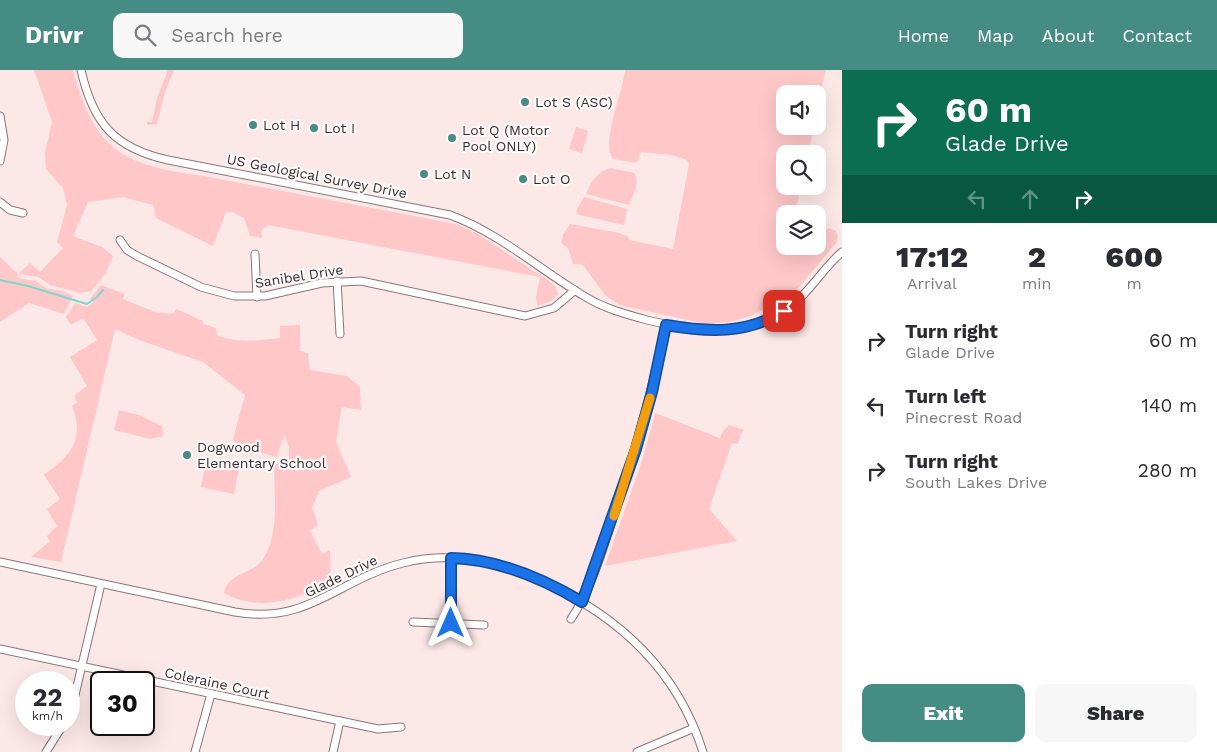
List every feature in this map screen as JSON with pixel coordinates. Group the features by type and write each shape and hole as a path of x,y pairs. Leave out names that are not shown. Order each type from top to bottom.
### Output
{"street":[{"name":"US Geological Survey Drive","path":"81,70 87,96 99,118 116,138 140,152 168,160 450,215 484,230 575,290 614,310 666,325 724,331 767,320 787,309 800,298 842,252"},
{"path":"0,116 4,140 0,161"},
{"path":"0,202 10,210 23,213"},
{"name":"Sanibel Drive","path":"120,240 130,253 201,287 226,295 257,297 337,281 369,282 525,316 554,308 575,290"},
{"path":"255,254 257,297"},
{"path":"337,281 340,334"},
{"path":"571,619 582,602 636,449 652,392 666,325"},
{"path":"451,558 451,623"},
{"name":"Glade Drive","path":"0,562 245,614 273,614 311,605 371,574 422,559 451,558 476,560 503,566 582,602 613,622 648,654 675,691 694,728 703,752"},
{"path":"80,671 101,584"},
{"path":"413,622 484,625"},
{"name":"Coleraine Court","path":"0,649 340,722 378,729 401,727"},
{"path":"195,752 211,694"},
{"path":"333,752 340,722"},
{"path":"637,752 694,728"},
{"path":"46,752 56,736"}],"shaded area":[{"path":"34,70 73,70 91,120 103,137 116,150 133,159 176,172 456,224 478,234 549,281 556,287 558,294 551,301 537,306 536,297 540,277 268,225 261,231 262,238 250,236 244,218 233,212 226,212 213,246 156,218 153,205 123,197 88,202 73,236 102,247 113,256 106,273 91,291 80,293 50,285 38,277 18,274 30,263 40,272 63,248 57,242 67,205 63,188 46,169 45,153 52,122"},
{"path":"168,70 174,70 165,92 157,124 147,125 147,122 152,122 157,98"},
{"path":"625,70 826,70 822,85 776,85 776,135 812,135 810,145 776,145 776,195 799,195 797,205 776,205 776,255 826,255 795,292 751,316 730,322 706,324 619,305 605,295 583,265 573,264 568,248 561,243 563,235 570,224 620,233 627,236 630,240 673,249 689,164 687,160 671,155 641,152 637,163 613,159 609,141"},
{"path":"576,127 588,131 582,153 569,149"},
{"path":"611,168 634,173 636,177 637,185 629,205 586,194 596,177 602,171"},
{"path":"584,197 627,209 624,225 579,215 576,211"},
{"path":"829,228 836,231 838,237 836,243 826,255 826,230"},
{"path":"0,257 18,274 18,278 35,281 48,289 63,291 73,296 64,314 29,303 0,322"},
{"path":"101,285 125,294 123,299 155,312 173,314 176,309 203,321 203,324 216,328 217,335 232,340 248,341 280,338 280,326 300,325 300,351 308,353 310,370 347,376 360,387 361,410 342,407 336,442 351,477 319,491 312,508 318,525 310,531 322,554 330,550 331,583 305,594 278,602 251,602 224,593 230,581 259,564 268,549 272,537 275,513 274,464 289,463 289,447 284,435 277,457 236,446 233,439 245,395 203,362 139,340 115,329 61,562 31,557 50,541 47,536 57,526 47,509 60,499 44,475 62,461 73,446 77,428 72,406 77,403 74,396 87,386 70,357 97,340 83,318 71,325 66,317 75,303 87,307 94,302 90,299"},
{"path":"119,410 139,415 162,426 163,436 151,439 114,430"},
{"path":"655,413 720,438 723,431 729,425 744,430 741,433 738,444 732,443 709,509 737,541 605,566 642,461"},
{"path":"206,461 239,468 234,494 201,487"}],"waterway":[{"path":"0,280 28,286 87,304 103,290"}],"slow traffic":[{"path":"614,516 650,398"}],"place":[{"name":"Lot S (ASC)","path":"525,102"},
{"name":"Lot H","path":"253,125"},
{"name":"Lot I","path":"314,128"},
{"name":"Lot Q (Motor Pool ONLY)","path":"452,138"},
{"name":"Lot N","path":"424,174"},
{"name":"Lot O","path":"523,179"},
{"name":"Dogwood Elementary School","path":"187,455"}],"route":[{"path":"451,623 451,558 493,563 513,569 582,602 588,591 636,449 652,392 666,325 708,331 734,330 761,322 784,311"}]}
